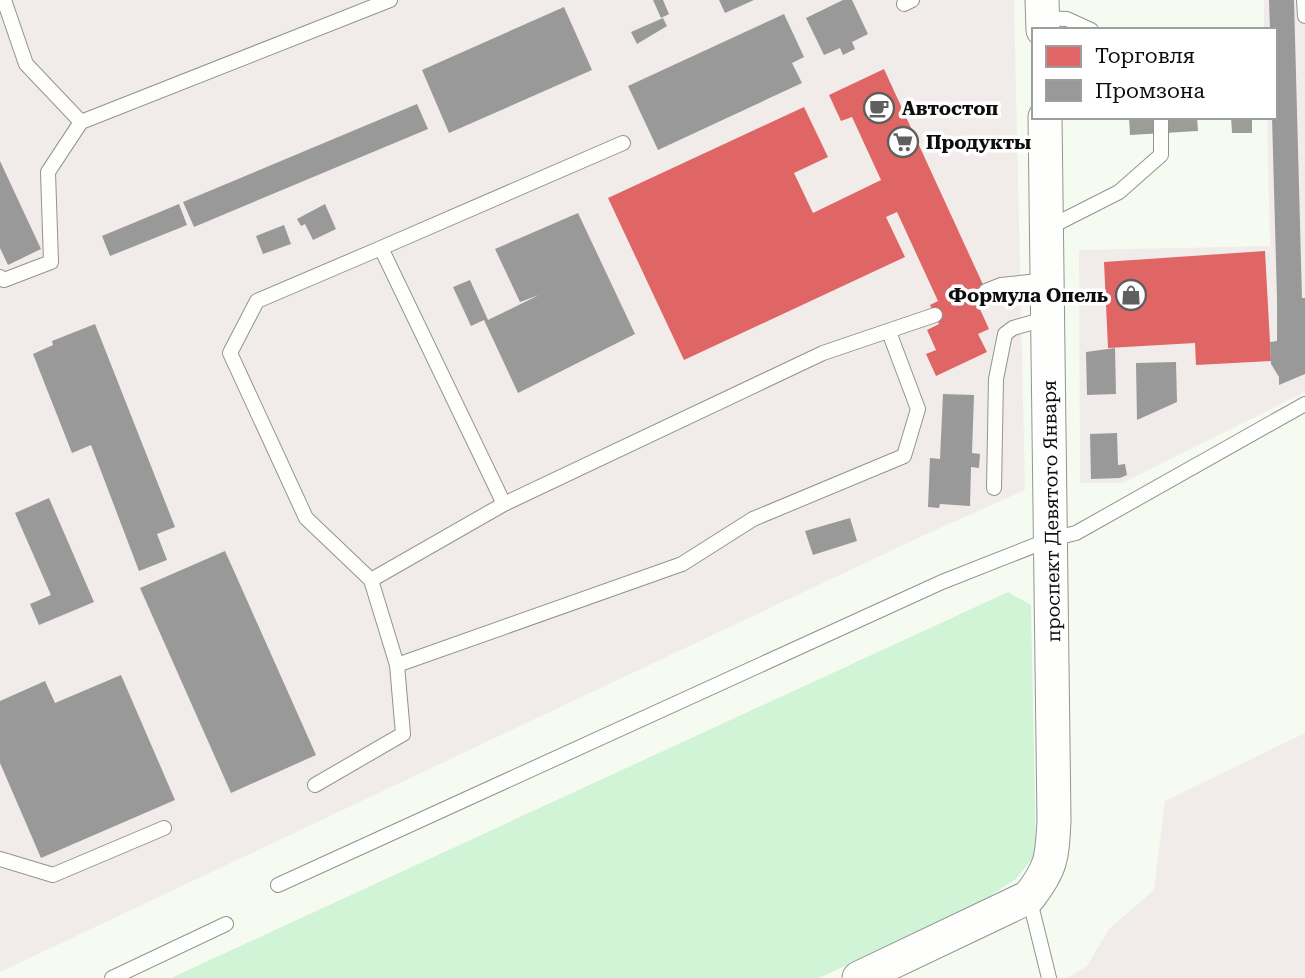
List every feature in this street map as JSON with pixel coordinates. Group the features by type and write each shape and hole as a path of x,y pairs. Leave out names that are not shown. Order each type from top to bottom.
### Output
{"street":[{"name":"проспект Девятого Января","path":"1029,897 1047,873 1054,821 1045,119"},
{"path":"859,978 1029,897"}],"lane":[{"path":"4,0 26,64 81,122"},
{"path":"0,277 4,280 51,262 48,172 81,122 390,0"},
{"path":"1304,0 1305,16"},
{"path":"1043,16 1067,19 1087,28"},
{"path":"1047,229 1119,192 1161,155 1161,119"},
{"path":"315,785 404,734 397,665 371,580 306,518 230,353 257,301 624,143"},
{"path":"381,248 503,504"},
{"path":"986,291 1001,285 1048,280"},
{"path":"371,580 503,504 822,353 935,315"},
{"path":"994,488 996,379 1005,334 1013,328 1048,318"},
{"path":"397,665 682,564 753,519 904,456 918,409 889,332"},
{"path":"278,885 942,582 1051,539 1076,533 1305,404"},
{"path":"0,859 54,875 164,828"},
{"path":"1029,897 1048,978"},
{"path":"112,978 226,924"}],"shaded area":[{"path":"0,0 1014,0 1025,490 920,537 0,972"},
{"path":"1264,0 1305,0 1305,392 1122,483 1080,483 1079,250 1270,246 1267,119 1277,119 1277,28 1264,28"},
{"path":"1305,733 1305,978 1067,978 1087,966 1109,929 1154,890 1165,801"}],"green space":[{"path":"1008,592 1031,605 1036,854 1016,879 976,905 819,978 171,978"}],"building: Торговля":[{"path":"884,69 991,302 979,307 989,329 978,334 987,352 936,376 926,354 936,350 927,330 939,324 930,305 938,301 897,212 886,217 905,257 684,360 608,198 804,107 828,157 794,173 813,213 881,180 852,117 841,121 829,95"},
{"path":"1265,251 1271,361 1196,365 1195,343 1108,348 1104,262"}],"building: Промзона":[{"path":"653,0 663,0 669,14 661,18"},
{"path":"719,0 754,0 725,13"},
{"path":"843,0 852,0 868,34 852,42 855,49 843,55 840,48 824,55 806,18"},
{"path":"1269,0 1294,0 1302,298 1305,298 1305,374 1279,385 1279,377 1271,364 1270,342 1277,341 1272,119 1277,119 1277,28 1270,28"},
{"path":"564,7 592,70 449,133 422,70"},
{"path":"784,14 804,57 792,63 802,83 658,150 628,86"},
{"path":"663,18 667,26 637,44 631,32"},
{"path":"417,104 428,129 194,227 183,202"},
{"path":"0,161 41,249 8,265 0,248"},
{"path":"179,204 187,225 110,256 102,236"},
{"path":"325,204 336,229 313,240 305,224 301,226 297,219"},
{"path":"578,213 635,334 518,393 484,320 471,326 453,287 470,280 488,320 539,295 520,302 495,249"},
{"path":"284,225 291,244 263,254 256,236"},
{"path":"95,324 175,527 157,534 167,560 139,571 91,445 72,453 33,354 53,345 52,341"},
{"path":"1115,348 1116,394 1087,395 1086,352"},
{"path":"1176,362 1177,402 1137,420 1136,363"},
{"path":"943,394 974,395 972,453 980,454 979,468 971,467 970,506 940,504 939,508 928,507 930,458 940,459"},
{"path":"1117,433 1118,465 1125,464 1127,475 1120,478 1091,479 1090,434"},
{"path":"49,498 94,602 39,625 30,604 51,595 15,513"},
{"path":"850,518 857,541 813,555 805,531"},
{"path":"225,551 316,755 231,793 140,588"},
{"path":"121,675 175,800 41,858 0,763 0,701 45,681 55,703"}],"building: Прочее":[{"path":"1129,119 1197,119 1198,131 1130,135"},
{"path":"1231,119 1252,119 1252,133 1232,133"}],"place":[{"name":"Автостоп","path":"879,108"},
{"name":"Продукты","path":"903,142"},
{"name":"Формула Опель","path":"1131,295"}]}
